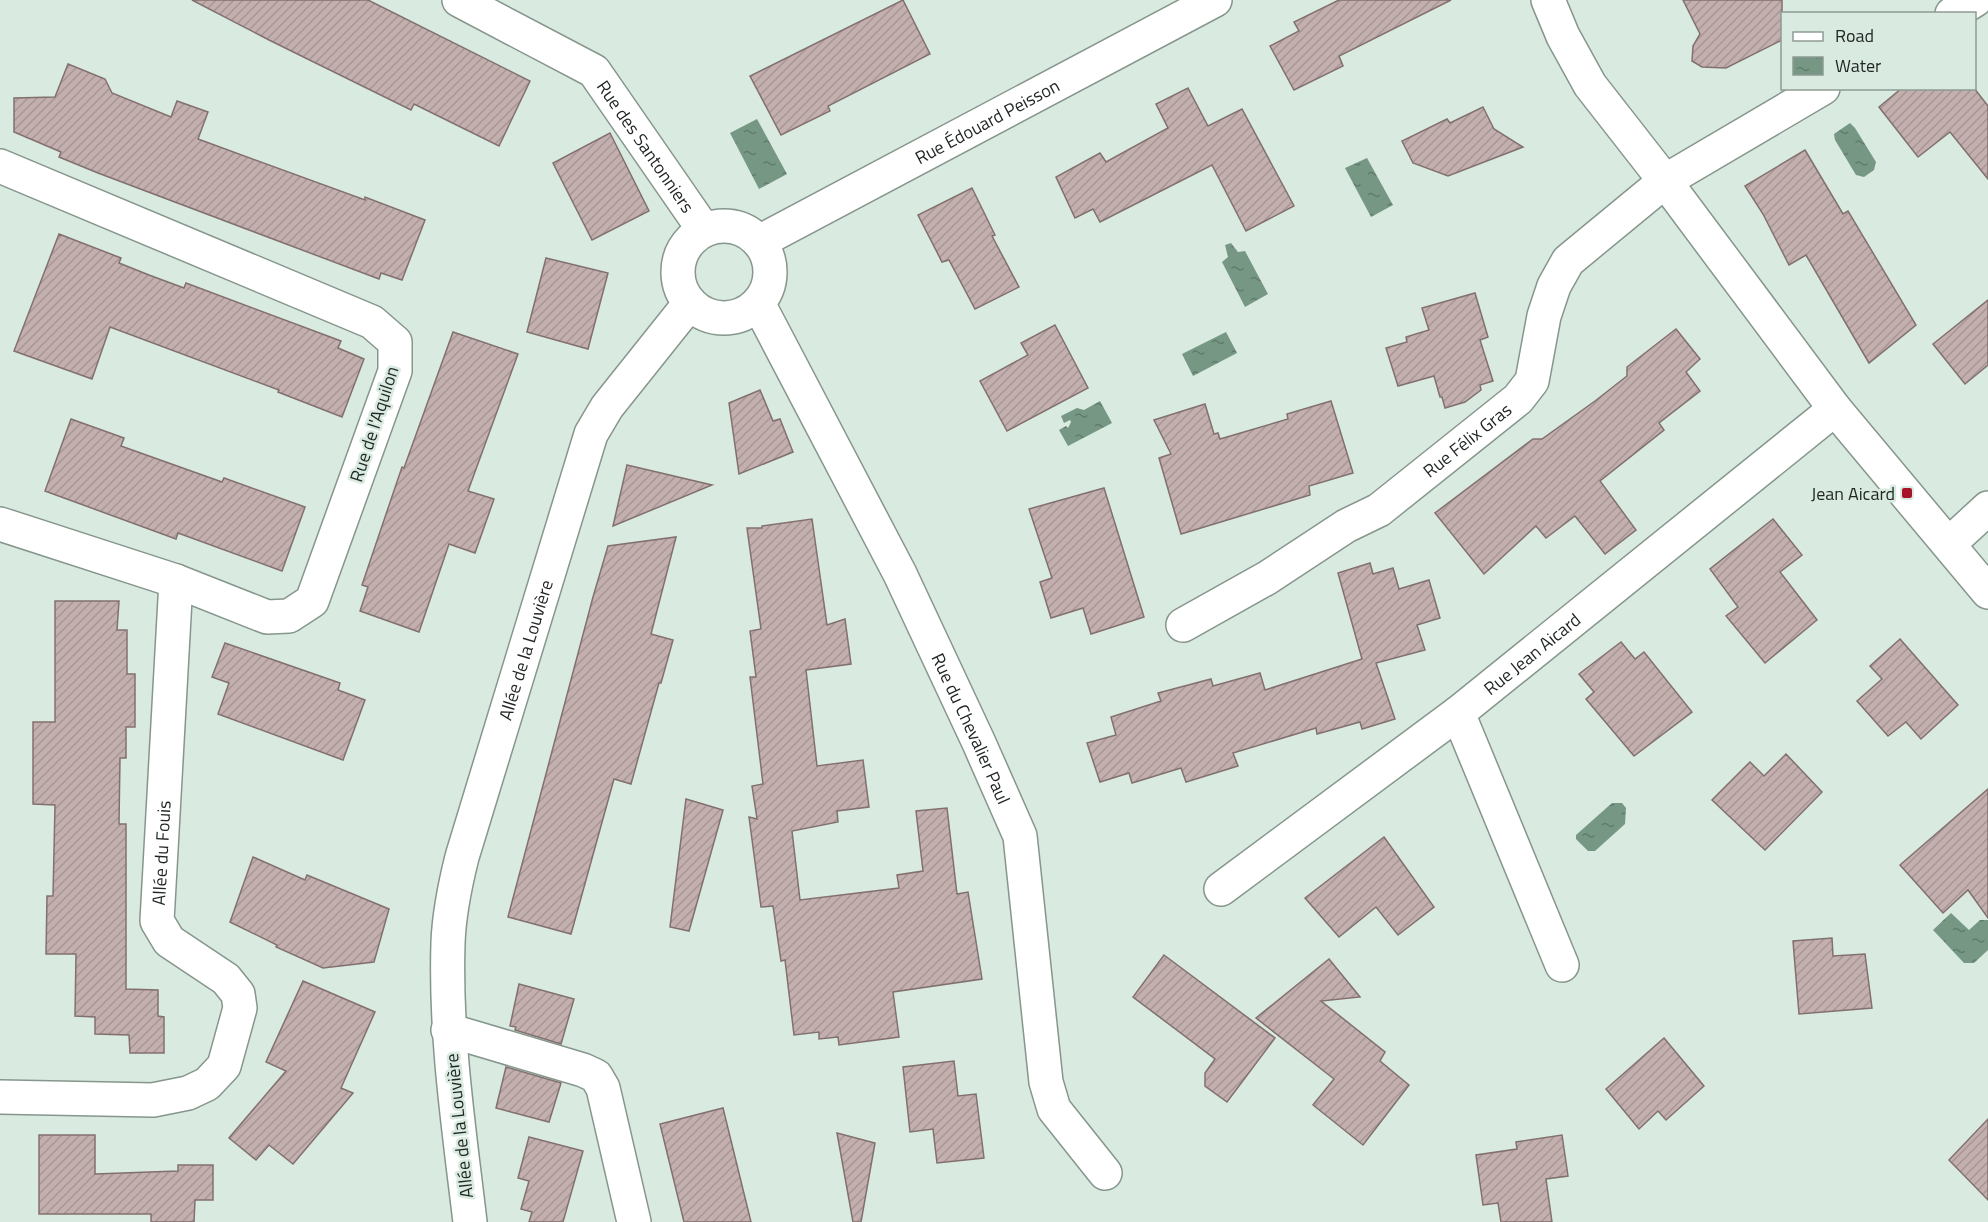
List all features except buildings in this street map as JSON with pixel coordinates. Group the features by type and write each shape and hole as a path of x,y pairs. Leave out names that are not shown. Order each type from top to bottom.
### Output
{"street":[{"name":"Rue des Santonniers","path":"459,0 594,71 704,230"},
{"name":"Rue Édouard Peisson","path":"759,242 1215,0"},
{"path":"1548,0 1563,36 1590,86 1665,181 1835,409 1988,592"},
{"path":"1955,12 1975,0"},
{"name":"Rue Félix Gras","path":"1183,625 1267,578 1346,526 1379,510 1518,399 1533,381 1544,316 1554,286 1568,261 1665,181 1820,90"},
{"name":"Rue de l'Aquilon","path":"0,166 372,322 395,342 395,371 312,601 289,616 267,617 176,581 0,524"},
{"path":"718,226 734,226 748,232 759,242 770,266 770,279 758,303 746,312 731,317 716,317 702,312 690,303 682,291 678,277 679,263 684,249 692,238 704,230 718,226"},
{"name":"Allée de la Louvière","path":"470,1222 448,1030 448,941 453,896 462,857 591,434 607,407 690,303"},
{"name":"Rue du Chevalier Paul","path":"758,303 900,574 1020,836 1046,1082 1054,1109 1104,1173"},
{"name":"Rue Jean Aicard","path":"1221,889 1458,713 1835,409"},
{"path":"1949,544 1988,508"},
{"name":"Allée du Fouis","path":"0,1097 153,1100 188,1093 207,1084 224,1066 240,1008 238,994 226,979 168,940 158,921 176,581"},
{"path":"1458,713 1562,965"},
{"name":"Allée de la Louvière","path":"448,1030 583,1070 596,1076 603,1088 634,1222"}],"water":[{"path":"757,119 787,174 759,189 730,133"},
{"path":"1850,123 1876,162 1874,170 1864,177 1856,175 1835,140 1834,134"},
{"path":"1367,158 1393,205 1371,217 1345,168"},
{"path":"1231,243 1238,252 1245,251 1268,294 1245,307 1222,262 1228,257 1225,245"},
{"path":"1226,332 1237,353 1193,376 1182,354"},
{"path":"1100,401 1112,423 1068,446 1059,430 1066,426 1068,428 1071,422 1070,420 1064,423 1061,416 1077,408 1084,410"},
{"path":"1612,803 1622,803 1626,808 1625,824 1595,851 1588,851 1576,839 1576,835"},
{"path":"1951,913 1969,930 1980,920 1988,920 1988,950 1974,963 1964,963 1933,930"}],"place":[{"name":"Jean Aicard","path":"1907,493"}]}
